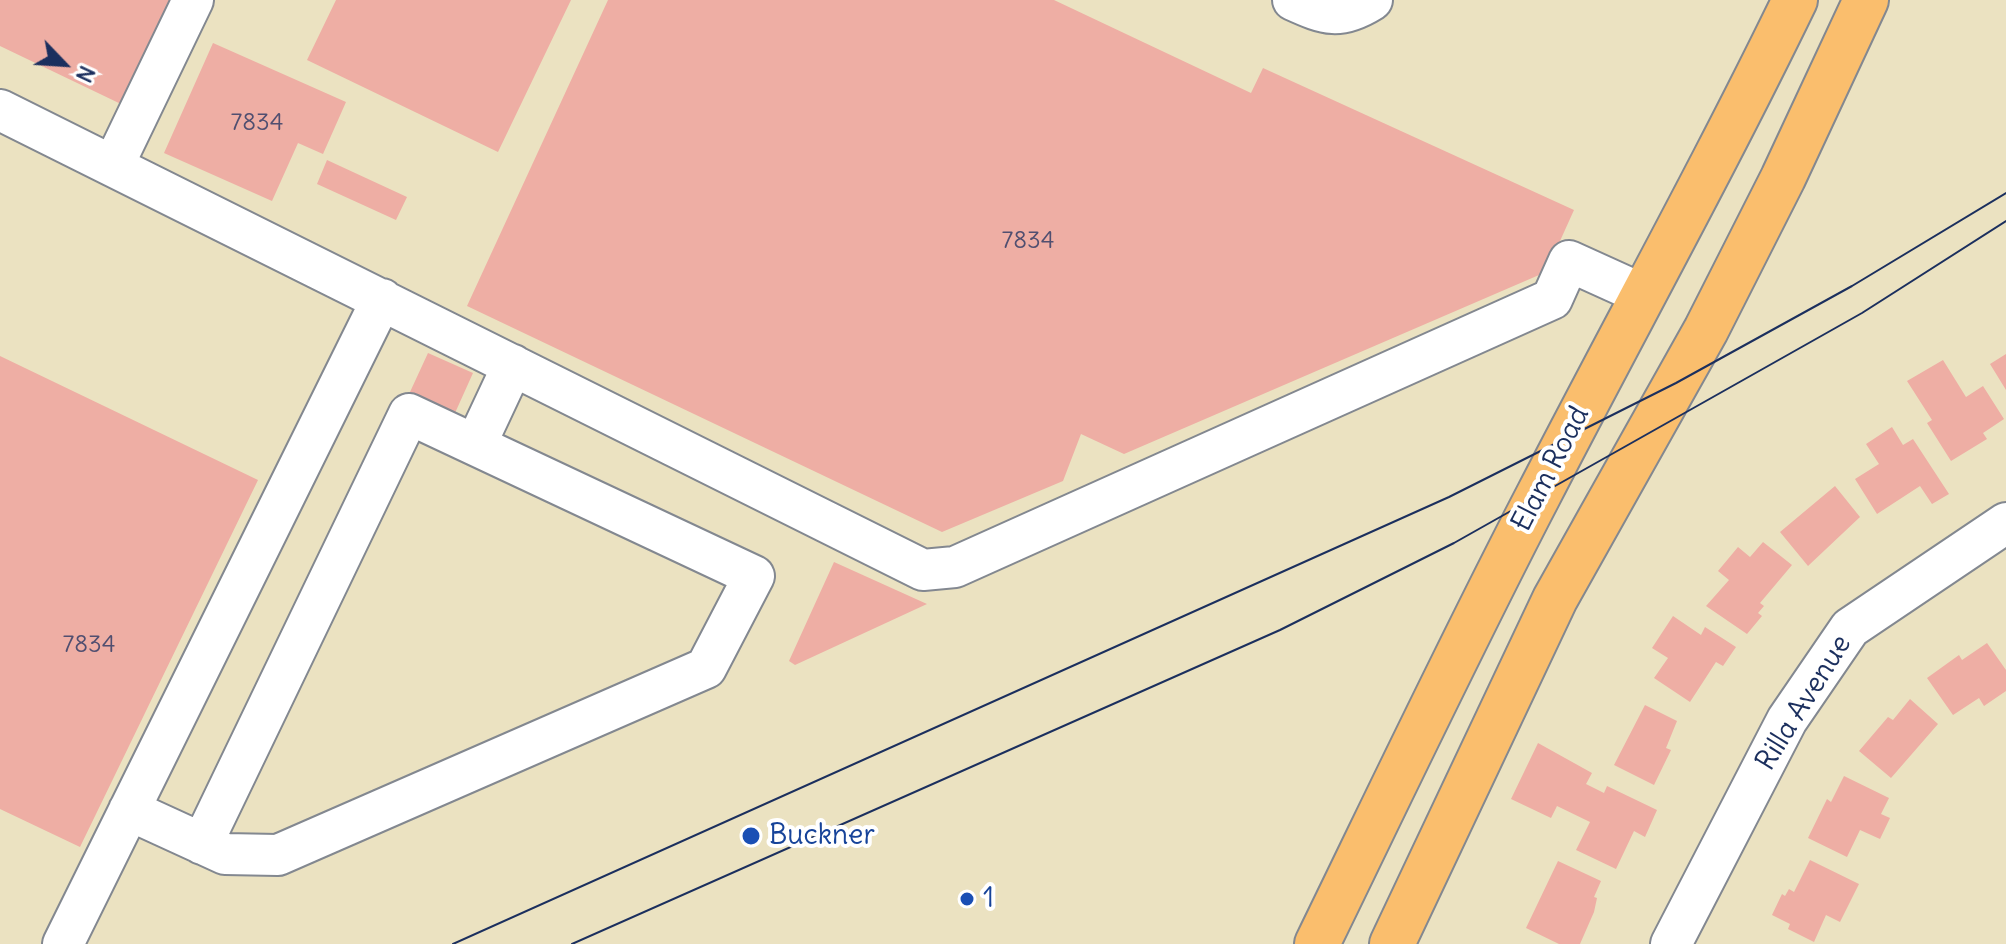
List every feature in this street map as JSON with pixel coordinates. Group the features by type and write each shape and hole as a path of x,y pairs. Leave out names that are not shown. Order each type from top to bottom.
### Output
{"main road":[{"name":"Elam Road","path":"1317,944 1491,587 1711,173 1795,0"},
{"path":"1392,944 1555,599 1713,316 1783,178 1866,0"}],"street":[{"path":"114,164 193,0"},
{"path":"1293,0 1325,14 1354,12 1372,0"},
{"path":"0,110 114,164 923,570 955,567 1552,299 1569,261 1644,295"},
{"path":"63,944 382,299"},
{"path":"476,444 513,365"},
{"path":"129,810 202,844 225,854 278,855 706,668 754,576 409,414 202,844"},
{"name":"Rilla Avenue","path":"1671,944 1787,720 1850,628 2006,523"}],"building":[{"path":"0,0 173,0 123,105 0,46"},
{"path":"336,0 571,0 498,152 307,60"},
{"path":"608,0 1054,0 1251,93 1263,68 1574,210 1546,272 1124,454 1081,434 1063,481 942,532 467,306"},
{"path":"213,43 346,102 323,154 298,143 272,201 164,153"},
{"path":"327,160 407,197 396,220 317,184"},
{"path":"428,353 473,373 455,413 410,392"},
{"path":"2006,354 2006,390 1990,364"},
{"path":"0,356 258,480 80,847 0,809"},
{"path":"1943,360 1966,397 1983,386 2004,419 1983,433 1987,439 1951,461 1927,423 1932,420 1907,381"},
{"path":"1892,427 1903,445 1913,439 1949,494 1932,504 1920,486 1877,514 1855,479 1879,464 1866,444"},
{"path":"1835,486 1860,517 1808,566 1780,532"},
{"path":"1763,542 1792,565 1760,603 1764,606 1758,613 1762,616 1747,634 1706,606 1729,580 1718,571 1738,547 1750,557"},
{"path":"834,562 927,604 795,665 789,661"},
{"path":"1673,616 1701,635 1705,627 1736,647 1723,666 1716,662 1690,702 1654,678 1668,658 1652,648"},
{"path":"1987,643 2006,670 2006,691 1984,706 1979,698 1953,715 1927,678 1959,655 1962,660"},
{"path":"1910,699 1938,724 1891,778 1859,751 1888,717 1893,720"},
{"path":"1645,705 1677,721 1666,748 1671,750 1654,785 1614,765"},
{"path":"1538,743 1592,773 1586,784 1604,793 1607,786 1657,810 1645,837 1634,831 1616,869 1576,850 1590,822 1557,806 1551,818 1511,799"},
{"path":"1844,776 1889,798 1881,814 1890,818 1880,839 1860,830 1847,857 1808,838 1827,799 1831,802"},
{"path":"1810,860 1859,884 1840,922 1826,915 1814,942 1788,929 1790,924 1772,915 1782,894 1785,896 1789,889 1794,892"},
{"path":"1558,861 1601,881 1594,897 1597,898 1594,912 1580,944 1559,944 1526,928"}],"tram line":[{"path":"453,944 1449,497 1676,383 1852,286 2006,193"},
{"path":"572,944 1280,630 1454,543 1862,313 2006,221"}],"place":[{"name":"Buckner","path":"751,836"},
{"name":"1","path":"967,899"}]}
